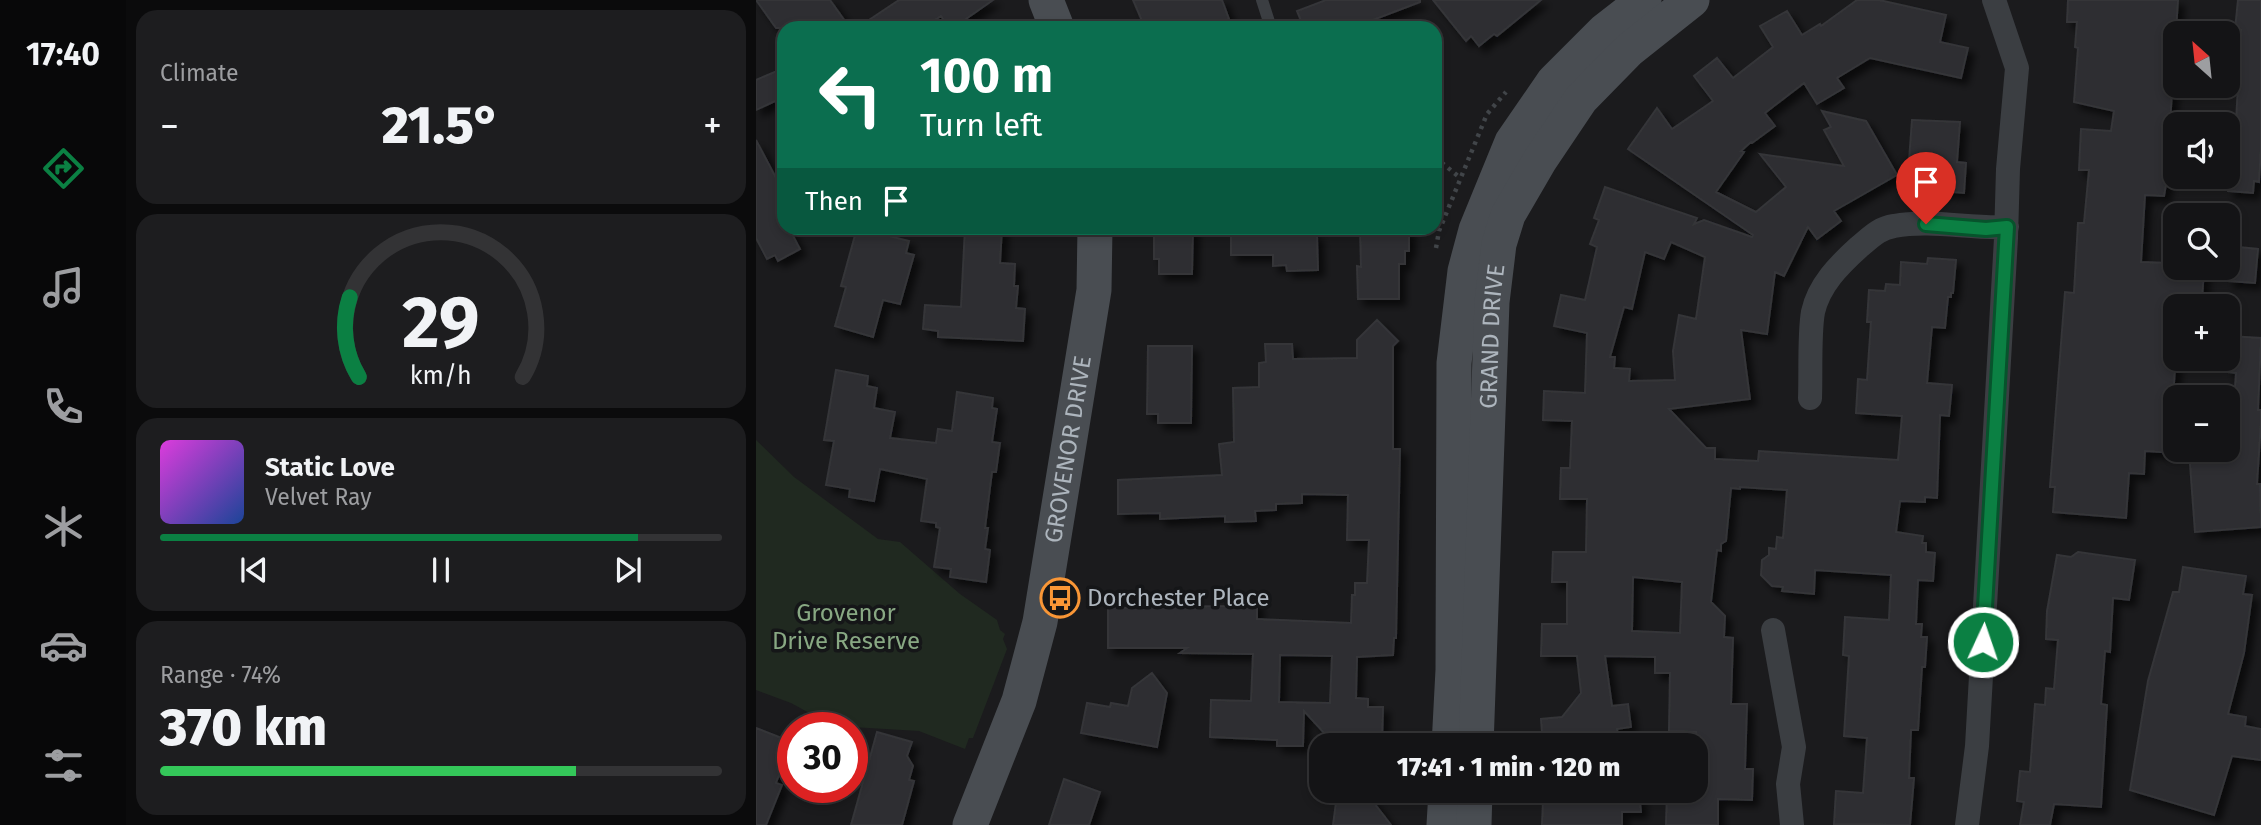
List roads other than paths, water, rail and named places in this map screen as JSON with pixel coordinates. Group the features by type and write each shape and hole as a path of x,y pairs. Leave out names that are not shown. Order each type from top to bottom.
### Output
{"main road":[{"path":"1046,0 1054,21"},
{"name":"GRAND DRIVE","path":"1497,210 1512,142 1554,81 1604,32 1644,0"},
{"name":"GRAND DRIVE","path":"1474,733 1466,669 1454,363 1465,271 1497,210 1540,160 1581,99 1629,50 1692,0"},
{"name":"GROVENOR DRIVE","path":"970,825 1019,701 1040,622 1094,290 1095,235"},
{"name":"GRAND DRIVE","path":"1452,733 1466,669"},
{"path":"1444,825 1445,803"},
{"path":"1474,825 1475,803"}],"street":[{"path":"1967,825 1977,746 2007,227 2008,169 2017,68 1994,0"},
{"path":"1810,398 1813,311 1827,280 1864,243 1880,230 1895,226 1940,224 1986,229 2007,227"},
{"path":"1773,630 1794,747 1788,784 1793,825"}],"lane":[{"path":"1262,0 1269,21"}],"place":[{"name":"Dorchester Place","path":"1060,598"}],"park label":[{"name":"Grovenor Drive Reserve","path":"846,627"}]}
